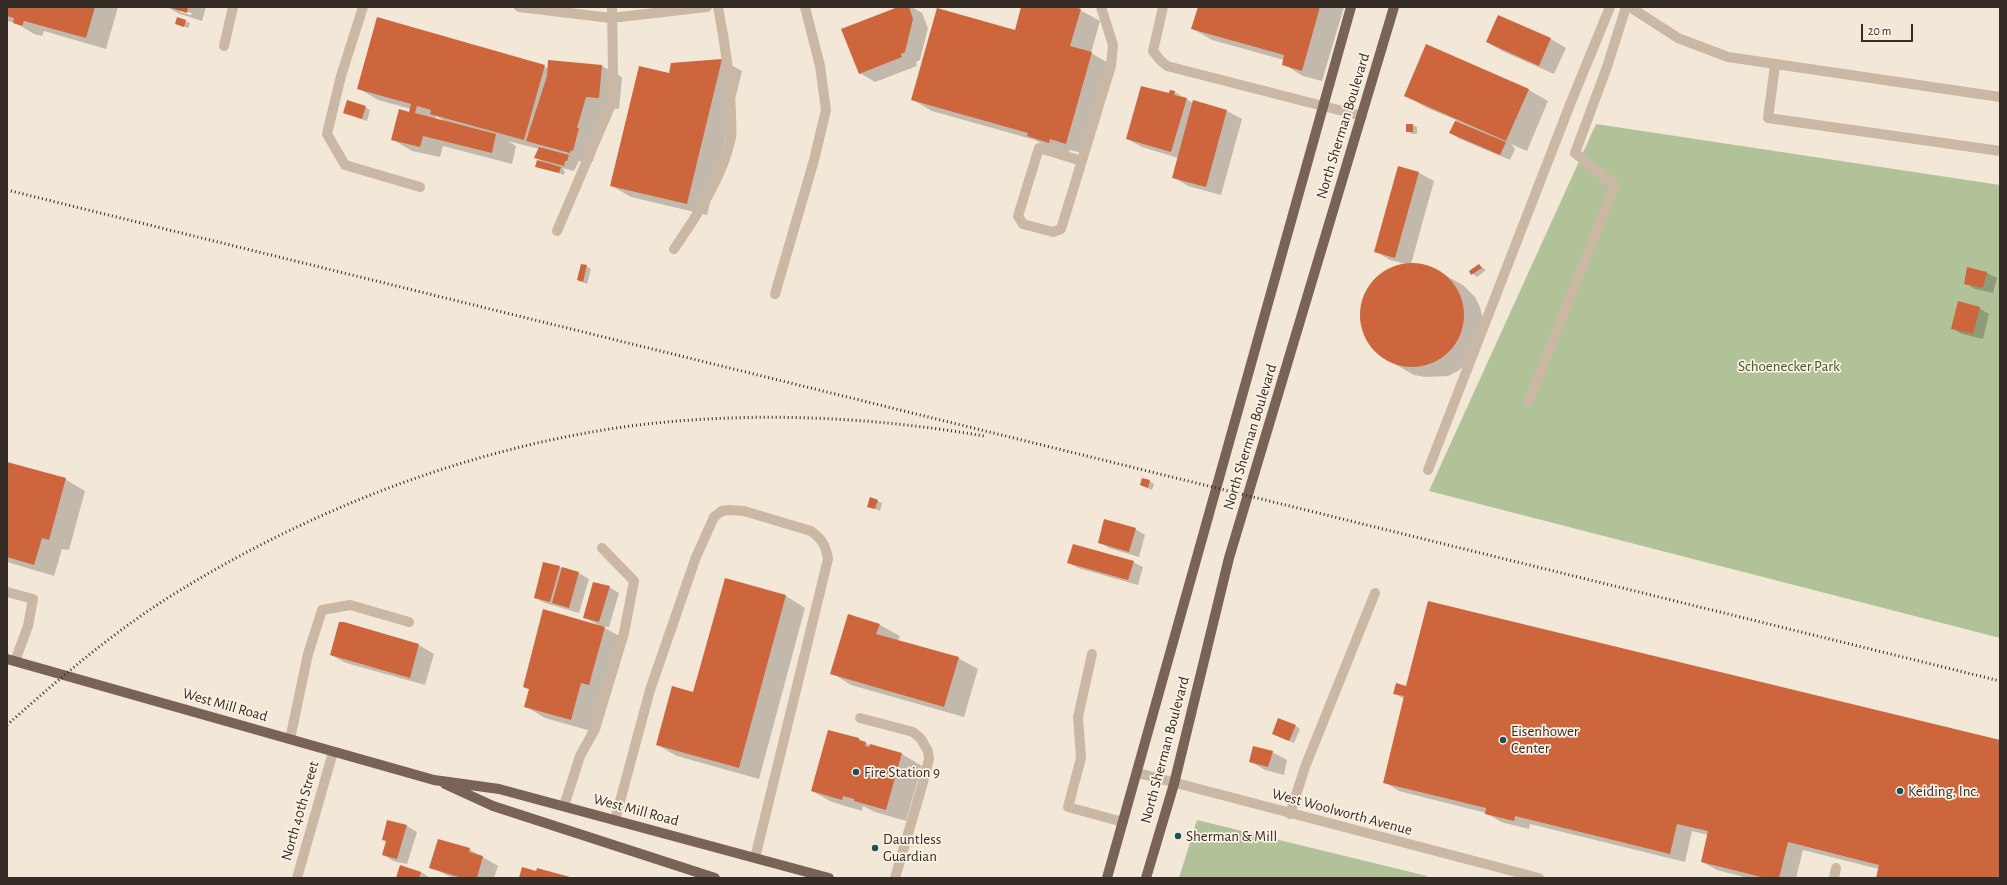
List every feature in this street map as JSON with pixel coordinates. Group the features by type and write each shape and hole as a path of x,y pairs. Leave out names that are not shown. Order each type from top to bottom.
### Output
{"main road":[{"name":"North Sherman Boulevard","path":"1107,878 1138,773 1351,7"},
{"name":"North Sherman Boulevard","path":"1146,878 1174,784 1229,558 1394,7"},
{"name":"West Mill Road","path":"11,660 434,780 499,789 829,878"},
{"name":"West Mill Road","path":"434,780 493,806 715,878"}],"street":[{"path":"224,46 233,7"},
{"path":"363,7 341,76 327,134 345,165 420,187"},
{"path":"519,7 611,18 706,7"},
{"path":"557,231 612,102 612,7"},
{"path":"674,249 699,212 717,179 731,137 725,45 718,7"},
{"path":"775,294 814,160 826,110 820,66 805,7"},
{"path":"1082,161 1038,148 1018,216 1023,224 1053,232 1061,229 1082,161 1111,66 1113,46 1101,7"},
{"path":"1163,7 1153,50 1160,60 1167,66 1324,105 1362,116"},
{"path":"1428,470 1571,102 1610,7"},
{"path":"1529,401 1615,185 1575,153 1607,67 1626,7"},
{"path":"1630,7 1678,38 1728,57 2000,97"},
{"path":"1775,65 1768,118 2000,151"},
{"path":"615,820 650,690 696,557 714,517 722,511 744,511 811,531 819,537 826,547 828,559 755,858"},
{"path":"564,806 580,756 595,730 624,633 634,582 602,548"},
{"path":"7,592 33,599 28,626 11,660"},
{"path":"1290,814 1305,767 1375,593"},
{"path":"290,739 308,654 322,610 350,605 409,622"},
{"path":"1092,654 1078,717 1081,758 1068,807 1123,822"},
{"path":"860,718 913,732 921,739 928,751 929,759 922,786 895,878"},
{"name":"North 40th Street","path":"297,878 333,752"},
{"name":"West Woolworth Avenue","path":"1138,773 1174,784 1539,878"}],"green space":[{"name":"Schoenecker Park","path":"1596,124 2000,185 2000,638 1429,491"},
{"path":"1197,820 1427,876 1426,878 1179,878"}],"building":[{"path":"7,7 95,7 86,38 24,21 22,26 13,23 14,18 7,16"},
{"path":"168,7 188,7 187,13"},
{"path":"898,7 909,7 913,19 905,52 901,54 902,57 859,74 841,29"},
{"path":"1021,7 1075,7 1081,9 1070,46 1092,52 1066,144 1050,139 1049,143 1027,136 1028,133 911,100 937,8 1015,30"},
{"path":"1198,7 1320,7 1302,71 1282,65 1284,55 1191,29"},
{"path":"1498,15 1551,38 1539,66 1486,42"},
{"path":"177,17 186,20 184,27 175,24"},
{"path":"377,17 545,65 524,140 430,114 431,110 417,106 415,113 496,134 492,153 423,136 420,147 391,140 399,109 409,112 411,104 357,89"},
{"path":"1426,44 1529,89 1506,141 1404,96"},
{"path":"722,59 687,204 610,186 639,66 669,73 671,63"},
{"path":"548,60 602,65 599,98 586,97 577,128 579,128 573,151 571,150 570,153 526,141 547,76"},
{"path":"1141,86 1169,93 1170,90 1175,91 1174,95 1187,98 1171,152 1126,139"},
{"path":"347,100 366,106 362,119 343,113"},
{"path":"1193,100 1227,110 1206,187 1172,178"},
{"path":"1455,121 1506,142 1500,155 1449,133"},
{"path":"1406,124 1413,124 1413,132 1406,132"},
{"path":"539,147 569,155 564,166 534,158"},
{"path":"537,160 561,167 559,173 535,167"},
{"path":"1398,166 1419,172 1395,258 1374,252"},
{"path":"1412,263 1432,267 1449,278 1460,295 1464,315 1460,335 1449,352 1432,363 1412,367 1392,363 1375,352 1364,335 1360,315 1364,295 1375,278 1392,267"},
{"path":"581,264 587,265 583,282 577,280"},
{"path":"1479,264 1482,268 1471,275 1469,271"},
{"path":"1967,267 1987,272 1983,288 1964,284"},
{"path":"1958,301 1980,307 1973,334 1951,329"},
{"path":"7,462 66,478 49,540 42,538 34,565 7,557"},
{"path":"1142,478 1150,480 1148,488 1140,485"},
{"path":"870,497 878,500 875,509 867,507"},
{"path":"1104,519 1136,528 1129,552 1098,543"},
{"path":"1073,544 1134,561 1128,580 1067,563"},
{"path":"543,562 560,566 550,602 534,598"},
{"path":"562,567 579,572 569,608 552,603"},
{"path":"725,578 786,595 739,768 656,745 672,686 693,692"},
{"path":"593,582 610,586 599,622 583,618"},
{"path":"1428,601 2000,740 2000,878 1876,878 1879,865 1788,842 1779,878 1765,878 1701,862 1708,831 1677,824 1670,854 1515,816 1514,821 1485,814 1486,808 1383,783 1404,696 1393,694 1396,683 1406,686"},
{"path":"543,609 605,627 589,685 581,683 571,720 524,707 529,689 523,687"},
{"path":"848,614 880,624 876,634 959,657 944,707 830,674"},
{"path":"339,622 344,622 419,644 410,678 330,655"},
{"path":"1278,718 1296,725 1289,741 1272,734"},
{"name":"Fire Station 9","path":"828,730 859,738 859,740 866,742 865,746 869,747 870,744 902,753 886,810 854,801 854,799 843,796 842,800 811,791"},
{"path":"1253,746 1273,751 1268,767 1249,762"},
{"path":"387,820 407,825 397,859 382,855 386,841 382,840"},
{"path":"438,839 470,848 469,852 483,856 477,878 459,878 429,868"},
{"path":"400,865 421,872 419,878 396,878"},
{"path":"522,867 536,871 537,868 570,877 519,878"}],"railway":[{"path":"7,190 2000,681"},
{"path":"7,725 108,640 151,609 226,563 280,535 336,509 393,486 451,466 570,436 630,426 719,418 763,417 852,420 940,429 984,436"}],"place":[{"name":"Eisenhower Center","path":"1503,740"},
{"name":"Fire Station 9","path":"856,772"},
{"name":"Keiding, Inc.","path":"1900,791"},
{"name":"Sherman & Mill","path":"1178,836"},
{"name":"Dauntless Guardian","path":"875,848"}]}
